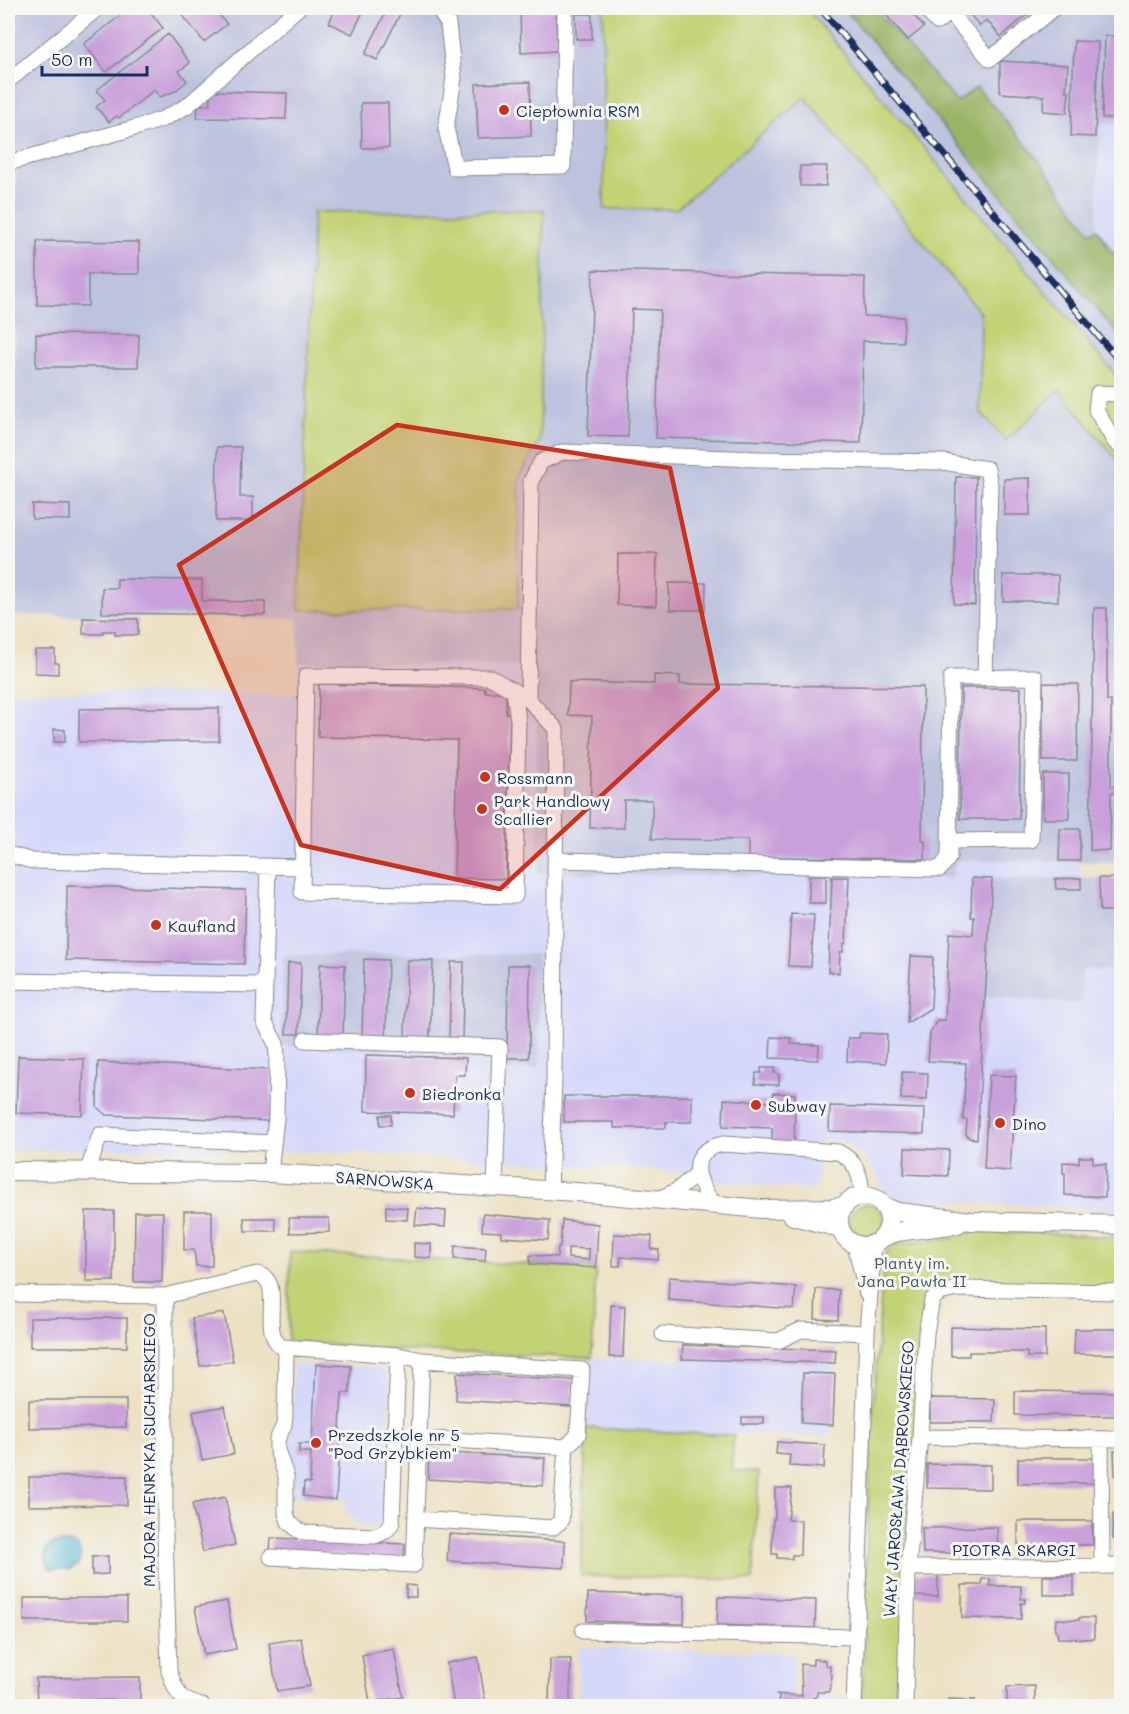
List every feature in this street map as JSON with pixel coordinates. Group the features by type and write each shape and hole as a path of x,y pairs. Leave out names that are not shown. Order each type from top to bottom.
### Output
{"main road":[{"name":"SARNOWSKA","path":"8,1171 270,1173 550,1190 762,1209 844,1206"},
{"path":"878,1240 888,1223 883,1206 874,1198 862,1196 844,1206 840,1213 840,1228 843,1235 862,1246 878,1240 897,1232 939,1228 972,1221"},
{"path":"883,1206 898,1212 972,1221 1122,1225"},
{"name":"SARNOWSKA","path":"762,1209 840,1228"}],"street":[{"path":"8,81 80,13 98,8"},
{"path":"8,163 163,119 187,106 298,8"},
{"path":"438,8 447,24 454,78 446,128 455,168 563,166 565,8"},
{"path":"925,8 937,22 952,10 990,59 1054,8"},
{"path":"1122,394 1098,393 1096,410 1115,442 1122,448"},
{"path":"550,1190 557,860 556,729 528,699 531,481 541,462 562,452 944,462 987,470 990,484 985,678"},
{"path":"306,676 490,677 514,691 518,720 515,896 302,892 303,867 306,676"},
{"path":"557,860 940,870 949,857 950,841 951,678 1035,677 1031,840 950,841"},
{"path":"8,854 32,861 303,867"},
{"path":"268,866 264,1021 276,1044 277,1055 276,1118 270,1173"},
{"path":"8,981 265,985"},
{"path":"305,1040 500,1047 495,1187"},
{"path":"88,1170 100,1135 273,1143"},
{"path":"714,1204 697,1174 700,1156 709,1149 723,1144 832,1151 848,1157 856,1167 860,1176 862,1196"},
{"path":"658,1199 676,1191 697,1174"},
{"name":"WAŁY JAROSŁAWA DĄBROWSKIEGO","path":"854,1707 868,1299 878,1240"},
{"name":"WAŁY JAROSŁAWA DĄBROWSKIEGO","path":"855,1244 868,1299"},
{"path":"165,1296 248,1275 261,1275 266,1278 270,1287 272,1337 278,1345 286,1348 398,1355 422,1360 582,1370 578,1436 566,1447 561,1521 552,1528 416,1519"},
{"name":"WAŁY JAROSŁAWA DĄBROWSKIEGO","path":"905,1707 908,1568 920,1437 926,1333 932,1300 939,1293 958,1289 1122,1292"},
{"name":"MAJORA HENRYKA SUCHARSKIEGO","path":"8,1294 165,1296 165,1533 169,1671 177,1693 189,1703 203,1707"},
{"path":"663,1335 778,1341 801,1330 867,1333"},
{"path":"286,1348 285,1414 284,1425 277,1440 277,1450 286,1476 287,1518 293,1526 305,1533 375,1536 392,1524 398,1355"},
{"path":"271,1557 414,1565 422,1360"},
{"path":"920,1437 1122,1439"},
{"path":"419,1438 566,1447"},
{"path":"1101,1438 1102,1567"},
{"name":"PIOTRA SKARGI","path":"908,1568 1122,1566"},
{"path":"583,1631 856,1637"}],"highlighted area":[{"path":"397,425 670,468 718,688 500,889 301,845 179,565"}],"shaded area":[{"path":"8,8 603,8 605,209 676,208 804,97 981,314 980,412 1006,441 1058,390 1121,464 1121,862 958,860 950,878 538,873 537,722 527,715 521,701 522,665 298,663 298,619 12,615 16,160 8,150","holes":["543,210 540,441 519,477 518,609 299,610 313,213"]},
{"path":"806,8 844,8 1121,338 1121,381"},
{"path":"874,8 1121,8 1121,124 1100,124 1097,229 1090,232 1038,159 977,87 957,103"},
{"path":"1100,124 1121,124 1121,264 1097,229"},
{"path":"298,663 522,665 527,715 537,722 538,873 949,878 958,860 1080,862 1081,878 985,996 1076,1004 1082,1002 1082,970 1121,970 1121,1210 898,1199 887,1194 869,1163 850,1144 820,1140 816,1190 709,1181 686,1172 354,1153 136,1149 8,1150 12,691 297,694"},
{"path":"1121,878 1121,970 1082,970 1082,1002 1076,1004 985,996 992,879"},
{"path":"538,954 539,1068 493,1069 492,1053 281,1046 283,955"},
{"path":"592,1358 833,1363 833,1374 835,1374 833,1425 831,1425 830,1437 586,1428"},
{"path":"293,1364 383,1368 390,1379 386,1514 376,1527 360,1527 345,1511 346,1499 294,1496 294,1467 284,1449 284,1443 293,1431"},
{"path":"579,1647 794,1653 792,1694 836,1696 836,1706 578,1706"}],"green space":[{"path":"603,8 806,8 1121,381 1121,464 1059,390 1006,441 980,412 981,314 805,97 676,209 604,209"},
{"path":"844,8 874,8 957,102 977,87 1038,159 1090,232 1097,229 1121,264 1121,338"},
{"path":"544,210 540,441 519,477 518,609 299,610 313,212"},
{"path":"867,1204 879,1209 884,1221 879,1233 867,1238 855,1233 850,1221 855,1209"},
{"name":"Planty im. Jana Pawła II","path":"967,1232 1047,1233 1121,1238 1121,1287 935,1288 900,1706 862,1706 870,1449 884,1257 888,1250 896,1244 954,1238 954,1234"},
{"path":"290,1252 596,1268 592,1358 414,1351 288,1341"},
{"path":"586,1428 734,1435 731,1470 759,1472 753,1580 581,1576"}],"water":[{"path":"55,1543 69,1543 78,1546 81,1555 79,1565 69,1570 51,1569 45,1559 45,1553 47,1547"}],"building":[{"path":"130,8 147,8 163,28 106,72 84,44"},
{"path":"194,8 213,8 227,24 204,42 183,16"},
{"path":"336,8 365,8 352,34 329,23"},
{"path":"388,8 403,8 377,60 365,54"},
{"path":"520,8 556,11 557,51 521,53"},
{"path":"880,8 907,8 924,27 908,40"},
{"path":"964,8 1035,8 1001,37 987,20 980,26"},
{"path":"576,14 592,14 592,39 576,39"},
{"path":"168,34 190,63 179,71 187,81 175,91 160,97 154,90 119,118 117,116 109,122 96,107 105,100 97,90"},
{"path":"1105,36 1122,36 1122,119 1102,118"},
{"path":"1074,41 1098,42 1095,137 1071,136"},
{"path":"1000,61 1068,65 1067,113 1043,111 1044,96 1000,93"},
{"name":"Ciepłownia RSM","path":"530,82 531,136 478,138 476,84"},
{"path":"211,91 287,93 286,119 197,118 198,105 210,105"},
{"path":"361,103 388,103 389,148 362,148"},
{"path":"800,166 827,166 826,186 800,186"},
{"path":"37,241 139,242 139,274 88,274 88,306 37,305"},
{"path":"593,270 865,277 864,316 904,317 903,342 863,341 861,443 656,438 660,310 632,309 628,437 588,436"},
{"path":"36,334 139,335 138,367 36,367"},
{"path":"217,447 241,447 240,497 253,497 253,521 216,521"},
{"path":"956,477 976,477 975,605 954,604"},
{"path":"1030,478 1030,515 1004,515 1004,479"},
{"path":"32,504 70,505 70,520 32,519"},
{"path":"618,554 657,554 656,606 617,605"},
{"path":"1003,575 1058,575 1058,601 1003,601"},
{"path":"117,579 202,580 202,601 265,602 265,615 102,613 102,588 117,588"},
{"path":"669,583 706,583 705,610 670,610"},
{"path":"1117,586 1122,586 1122,631 1117,631"},
{"path":"1094,608 1107,608 1107,701 1111,701 1111,786 1115,787 1115,793 1111,793 1110,851 1090,850"},
{"path":"83,618 138,619 138,635 115,635 115,631 103,631 103,634 83,634"},
{"path":"35,650 55,650 58,674 35,673"},
{"path":"654,675 680,676 680,684 923,687 922,841 925,841 925,859 748,857 748,840 652,839 652,800 624,800 624,828 590,828 592,716 568,715 569,682 654,684"},
{"path":"1043,683 1078,684 1077,761 1043,761"},
{"name":"Park Handlowy Scallier","path":"319,684 485,688 485,692 506,692 506,713 510,713 506,879 454,878 457,740 318,737"},
{"path":"961,688 1021,688 1019,819 960,819"},
{"path":"219,708 219,741 79,742 79,709"},
{"path":"54,729 65,730 65,742 54,742"},
{"path":"1043,774 1069,774 1069,819 1043,819"},
{"path":"1060,829 1080,829 1080,861 1059,861"},
{"path":"809,876 826,876 826,903 809,903"},
{"path":"832,877 849,877 846,943 844,943 843,952 840,952 839,973 828,972"},
{"path":"972,878 992,879 977,1139 969,1138 966,1134 967,1120 963,1120 966,1063 928,1061 930,1033 937,1020 945,1020 949,933 973,935"},
{"path":"1081,878 1081,889 1056,889 1055,879"},
{"path":"1099,878 1121,878 1122,911 1100,911"},
{"name":"Kaufland","path":"67,886 246,890 244,964 66,960"},
{"path":"791,914 814,915 811,967 788,966"},
{"path":"911,956 933,957 931,1008 907,1023"},
{"path":"364,959 388,960 386,1037 362,1036"},
{"path":"407,960 433,961 430,1038 405,1037"},
{"path":"451,962 464,962 462,1039 449,1039"},
{"path":"288,963 301,963 299,1034 286,1034"},
{"path":"320,964 345,965 343,1035 318,1035"},
{"path":"508,965 530,965 529,1058 507,1058"},
{"path":"860,1033 887,1034 886,1063 847,1061 848,1038 859,1038"},
{"path":"771,1037 791,1038 791,1044 819,1045 818,1060 770,1058"},
{"name":"Biedronka","path":"366,1055 466,1058 465,1075 455,1075 453,1114 365,1111"},
{"path":"18,1056 84,1059 82,1115 16,1113"},
{"path":"98,1062 272,1070 271,1121 106,1115 97,1107"},
{"path":"761,1068 775,1068 774,1073 779,1074 779,1085 755,1084 756,1073 761,1073"},
{"path":"902,1072 928,1073 927,1100 901,1099"},
{"name":"Dino","path":"989,1075 1016,1076 1010,1171 984,1169"},
{"path":"773,1093 795,1094 794,1152 772,1151 772,1128 723,1126 724,1099 773,1102"},
{"path":"564,1096 692,1096 692,1122 666,1122 666,1128 614,1128 614,1122 564,1122"},
{"path":"830,1106 925,1109 924,1134 829,1131"},
{"path":"1122,1113 1122,1171 1118,1171 1116,1114"},
{"path":"380,1115 391,1115 391,1125 380,1125"},
{"path":"905,1148 949,1150 948,1176 904,1174"},
{"path":"1079,1157 1093,1157 1093,1163 1106,1164 1105,1197 1065,1195 1063,1162 1079,1163"},
{"path":"386,1206 408,1208 407,1220 386,1219"},
{"path":"417,1208 446,1211 445,1227 415,1225"},
{"path":"86,1211 114,1211 114,1281 86,1281"},
{"path":"184,1211 212,1211 212,1266 196,1266 194,1250 184,1250"},
{"path":"135,1212 163,1212 162,1282 134,1282"},
{"path":"483,1214 550,1220 548,1240 501,1237 501,1232 482,1231"},
{"path":"244,1218 275,1218 276,1231 245,1231"},
{"path":"289,1218 329,1218 329,1232 290,1233"},
{"path":"562,1220 598,1224 596,1268 530,1264 530,1255 557,1257 558,1247 560,1247","holes":["568,1248 589,1249 589,1260 568,1258"]},
{"path":"614,1234 652,1236 651,1249 659,1250 658,1260 621,1257 620,1266 613,1266"},
{"path":"414,1243 431,1244 431,1258 414,1257"},
{"path":"455,1246 486,1248 485,1261 454,1259"},
{"path":"669,1277 796,1287 794,1309 668,1300"},
{"path":"816,1289 839,1290 838,1320 815,1319"},
{"path":"611,1305 625,1306 623,1357 609,1357"},
{"path":"224,1313 233,1361 200,1366 192,1318"},
{"path":"30,1318 127,1318 127,1347 30,1347"},
{"path":"951,1327 1045,1329 1045,1357 1027,1357 1027,1352 969,1352 969,1356 951,1356"},
{"path":"1075,1329 1122,1329 1122,1354 1074,1354"},
{"path":"683,1345 836,1350 835,1363 682,1359"},
{"path":"316,1364 351,1366 350,1393 342,1393 336,1500 303,1496 304,1482 310,1483 311,1452 299,1452 299,1444 312,1444"},
{"path":"457,1373 574,1380 572,1407 456,1400"},
{"path":"803,1373 835,1374 833,1425 801,1423"},
{"path":"1015,1391 1122,1392 1122,1416 1015,1415"},
{"path":"930,1398 995,1399 994,1422 930,1422"},
{"path":"29,1400 126,1400 126,1427 29,1428"},
{"path":"225,1406 234,1454 202,1460 193,1412"},
{"path":"742,1417 764,1417 764,1424 742,1424"},
{"path":"777,1442 825,1445 824,1468 789,1466 790,1455 776,1454"},
{"path":"1114,1451 1122,1451 1122,1476 1115,1476"},
{"path":"429,1452 545,1458 543,1486 428,1479"},
{"path":"1018,1458 1094,1458 1094,1483 1018,1484"},
{"path":"927,1464 991,1465 991,1489 927,1488"},
{"path":"127,1476 127,1505 29,1506 29,1477"},
{"path":"775,1488 792,1488 788,1520 801,1520 800,1555 792,1555 792,1559 777,1558 777,1554 772,1554"},
{"path":"225,1497 235,1545 203,1552 192,1504"},
{"path":"1113,1514 1122,1514 1122,1539 1113,1539"},
{"path":"1018,1521 1092,1521 1093,1545 1018,1545"},
{"path":"997,1527 998,1553 923,1553 922,1528"},
{"path":"449,1534 565,1541 564,1568 447,1561"},
{"path":"271,1538 405,1544 404,1558 270,1551"},
{"path":"108,1556 108,1574 92,1575 92,1557"},
{"path":"915,1574 938,1574 938,1597 915,1596"},
{"path":"1043,1576 1074,1576 1074,1595 1043,1595"},
{"path":"982,1579 990,1579 990,1586 1021,1586 1021,1599 1025,1599 1025,1603 1021,1603 1021,1619 962,1618 962,1585 982,1585"},
{"path":"406,1585 416,1586 416,1597 406,1597"},
{"path":"588,1593 685,1596 684,1624 587,1621"},
{"path":"718,1597 816,1600 815,1628 717,1625"},
{"path":"24,1598 127,1598 127,1621 24,1621"},
{"path":"227,1601 236,1649 204,1655 195,1607"},
{"path":"1079,1618 1094,1618 1094,1639 1058,1638 1055,1631 1056,1619 1079,1620"},
{"path":"301,1638 310,1686 277,1691 269,1643"},
{"path":"394,1649 403,1697 370,1703 362,1655"},
{"path":"478,1657 486,1706 454,1706 447,1663"},
{"path":"550,1659 571,1659 570,1706 549,1706"},
{"path":"813,1659 825,1660 825,1665 830,1666 832,1675 829,1692 817,1692 817,1696 813,1698 813,1706 778,1706 779,1696 775,1694 802,1696 801,1664 813,1665"},
{"path":"140,1677 140,1700 37,1701 36,1678"},
{"path":"1035,1686 1035,1706 1007,1706 1007,1687"},
{"path":"948,1699 975,1700 975,1706 948,1706"}],"railway":[{"path":"820,8 1122,364"}],"place":[{"name":"Ciepłownia RSM","path":"504,110"},
{"name":"Rossmann","path":"485,777"},
{"name":"Park Handlowy Scallier","path":"482,809"},
{"name":"Kaufland","path":"156,925"},
{"name":"Biedronka","path":"410,1093"},
{"name":"Subway","path":"756,1105"},
{"name":"Dino","path":"1000,1123"},
{"name":"Przedszkole nr 5 \"Pod Grzybkiem\"","path":"316,1443"}]}
